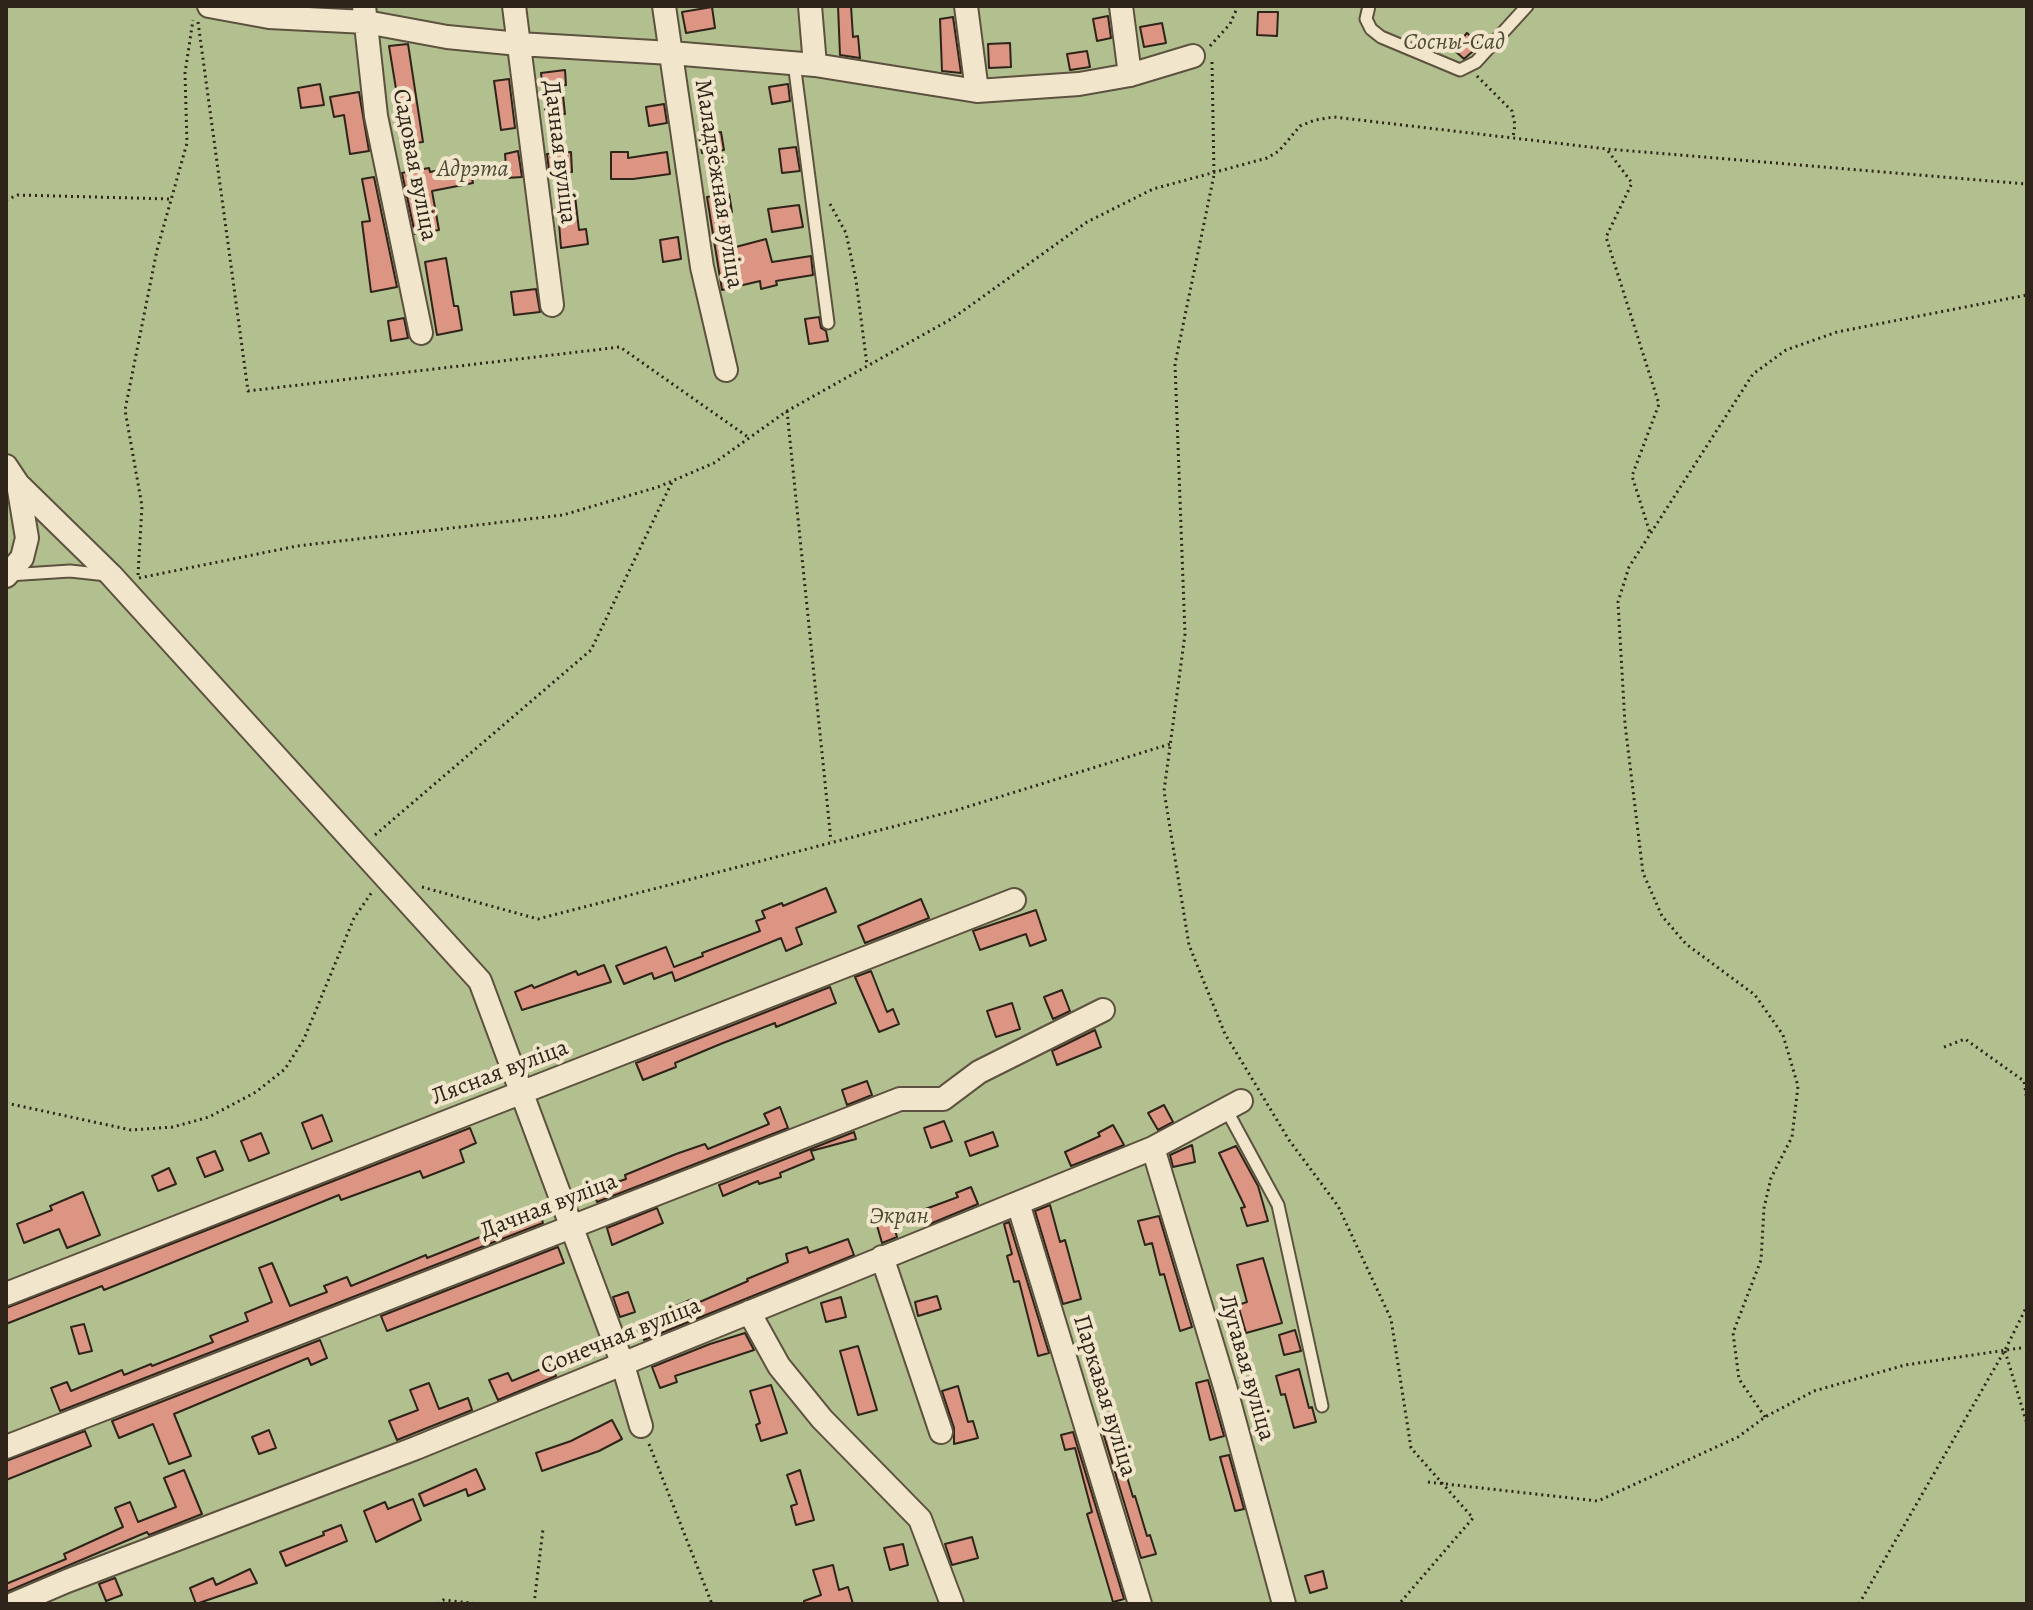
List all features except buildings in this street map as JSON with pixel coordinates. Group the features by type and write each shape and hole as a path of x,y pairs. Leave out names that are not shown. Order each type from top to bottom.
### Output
{"street":[{"name":"Дачная вуліца","path":"514,6 552,305"},
{"name":"Маладзёжная вуліца","path":"664,6 702,267 726,370"},
{"path":"805,64 810,6"},
{"path":"966,6 977,91"},
{"path":"1121,6 1130,75"},
{"path":"200,16 365,14 447,37 805,64 977,91 1079,84 1202,58"},
{"name":"Садовая вуліца","path":"365,14 376,116 421,333"},
{"path":"12,475 111,575 480,981 623,1365 641,1426"},
{"path":"7,576 22,558 27,538 12,475"},
{"name":"Лясная вуліца","path":"6,1294 1014,900"},
{"name":"Дачная вуліца","path":"6,1447 900,1099 943,1099 979,1072 1103,1010"},
{"name":"Сонечная вуліца","path":"13,1604 623,1365 1153,1148 1234,1105"},
{"name":"Лугавая вуліца","path":"1153,1148 1226,1390 1284,1604"},
{"name":"Паркавая вуліца","path":"1018,1203 1140,1604"},
{"path":"882,1257 941,1432"},
{"path":"749,1312 779,1366 822,1419 920,1519 952,1604"}],"lane":[{"path":"1369,6 1366,19 1376,33 1460,70 1469,67 1527,6"},
{"path":"1371,47 1376,33"},
{"path":"805,64 828,323"},
{"path":"7,576 70,571 111,575"},
{"path":"1234,1105 1278,1205 1322,1406"}],"path":[{"path":"1238,6 1230,24 1202,58 1214,175 1175,364 1185,634 1164,791 1189,945 1225,1034 1289,1140 1338,1206 1391,1319 1411,1448 1473,1518 1399,1604"},
{"path":"200,16 185,73 187,143 157,250 125,410 142,506 138,579 297,546 563,515 673,480 714,463 787,411 953,318 1087,222 1153,189 1214,175 1267,158 1279,151 1300,126 1324,119 1334,117 1607,149 2027,184"},
{"path":"200,16 248,391 620,347 749,438"},
{"path":"1469,67 1512,111 1515,125 1513,138"},
{"path":"1607,149 1632,183 1606,237 1659,404 1632,476 1650,533"},
{"path":"6,200 18,195 171,199"},
{"path":"830,204 846,233 856,280 867,365"},
{"path":"1765,1417 1739,1379 1733,1333 1761,1260 1764,1208 1771,1178 1792,1137 1798,1086 1783,1035 1755,995 1686,944 1662,916 1643,873 1625,724 1618,602 1629,567 1753,374 1786,350 1837,332 2027,295"},
{"path":"787,411 831,843"},
{"path":"360,849 591,650 673,480"},
{"path":"415,885 538,919 957,810 1170,744"},
{"path":"6,1103 131,1130 173,1127 209,1117 256,1092 285,1069 304,1039 354,918 384,876"},
{"path":"1944,1047 1965,1039 2026,1080 2027,1101"},
{"path":"1859,1604 2005,1350 2027,1306"},
{"path":"1428,1482 1598,1501 1738,1437 1765,1417 1814,1391 1905,1365 2027,1347"},
{"path":"2005,1350 2027,1424"},
{"path":"641,1426 712,1604"},
{"path":"534,1604 543,1529"},
{"path":"438,1604 443,1600 480,1604"}],"green space":[{"path":"6,6 2027,6 2027,1604 6,1604"}],"park label":[{"name":"Сосны-Сад","path":"1454,43"},
{"name":"Адрэта","path":"473,170"},
{"name":"Экран","path":"899,1217"}]}
